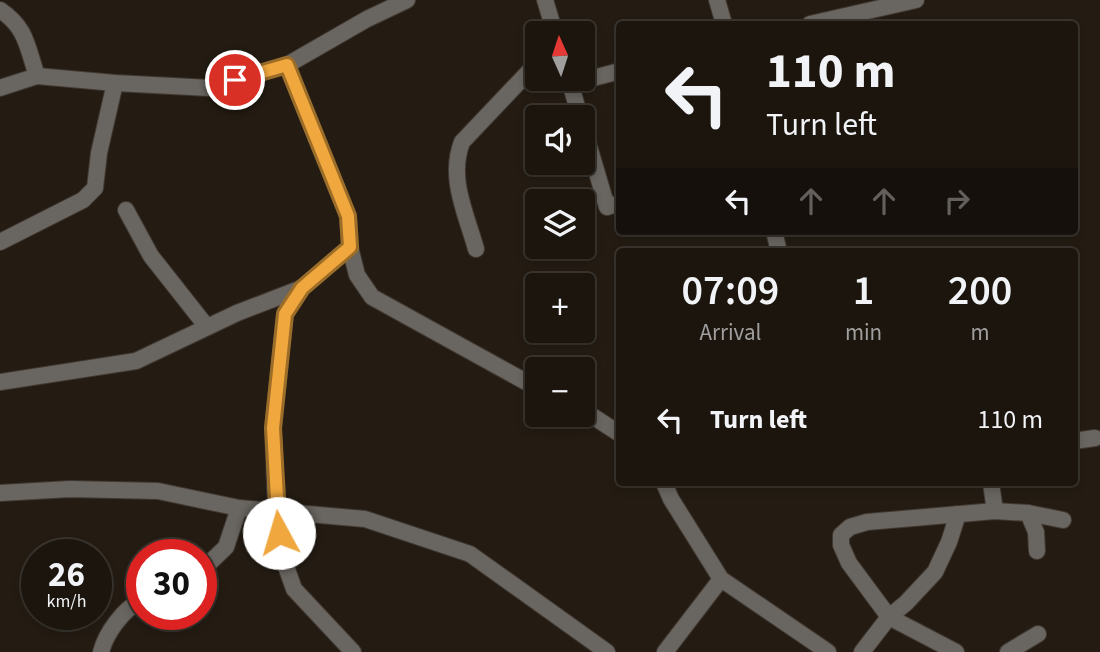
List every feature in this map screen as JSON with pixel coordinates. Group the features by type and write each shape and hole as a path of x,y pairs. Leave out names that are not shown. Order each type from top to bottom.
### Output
{"street":[{"path":"0,88 37,76 210,88 287,65 367,19 407,0"},
{"path":"545,0 551,21"},
{"path":"717,0 723,21"},
{"path":"823,21 916,0"},
{"path":"0,10 14,19 21,28 37,76"},
{"path":"287,65 348,216 350,247 357,275 372,297 525,381"},
{"path":"595,76 616,72"},
{"path":"476,249 456,178 456,159 462,142 525,76"},
{"path":"0,242 92,193 115,83"},
{"path":"595,166 607,207 616,204"},
{"path":"126,210 151,256 207,327"},
{"path":"350,247 302,288 285,314 273,428 276,510 282,555 294,589 353,652"},
{"path":"0,382 136,361 207,327 302,288"},
{"path":"595,418 616,431"},
{"path":"1078,440 1095,438"},
{"path":"665,486 721,579 828,652"},
{"path":"991,486 995,511"},
{"path":"0,493 71,489 158,491 239,508 366,519 470,554 607,652"},
{"path":"217,556 226,547 239,508"},
{"path":"956,652 890,617 849,563 841,545 841,535 850,527 867,522 995,511 1028,513 1063,520"},
{"path":"1028,513 1036,532 1037,551"},
{"path":"862,652 890,617 934,572 949,542 958,514"},
{"path":"665,652 721,579"},
{"path":"101,652 105,636 126,613"},
{"path":"1008,652 1038,634"}],"route":[{"path":"235,80 287,65 348,216 350,247 302,288 285,314 273,428 279,533"}]}
